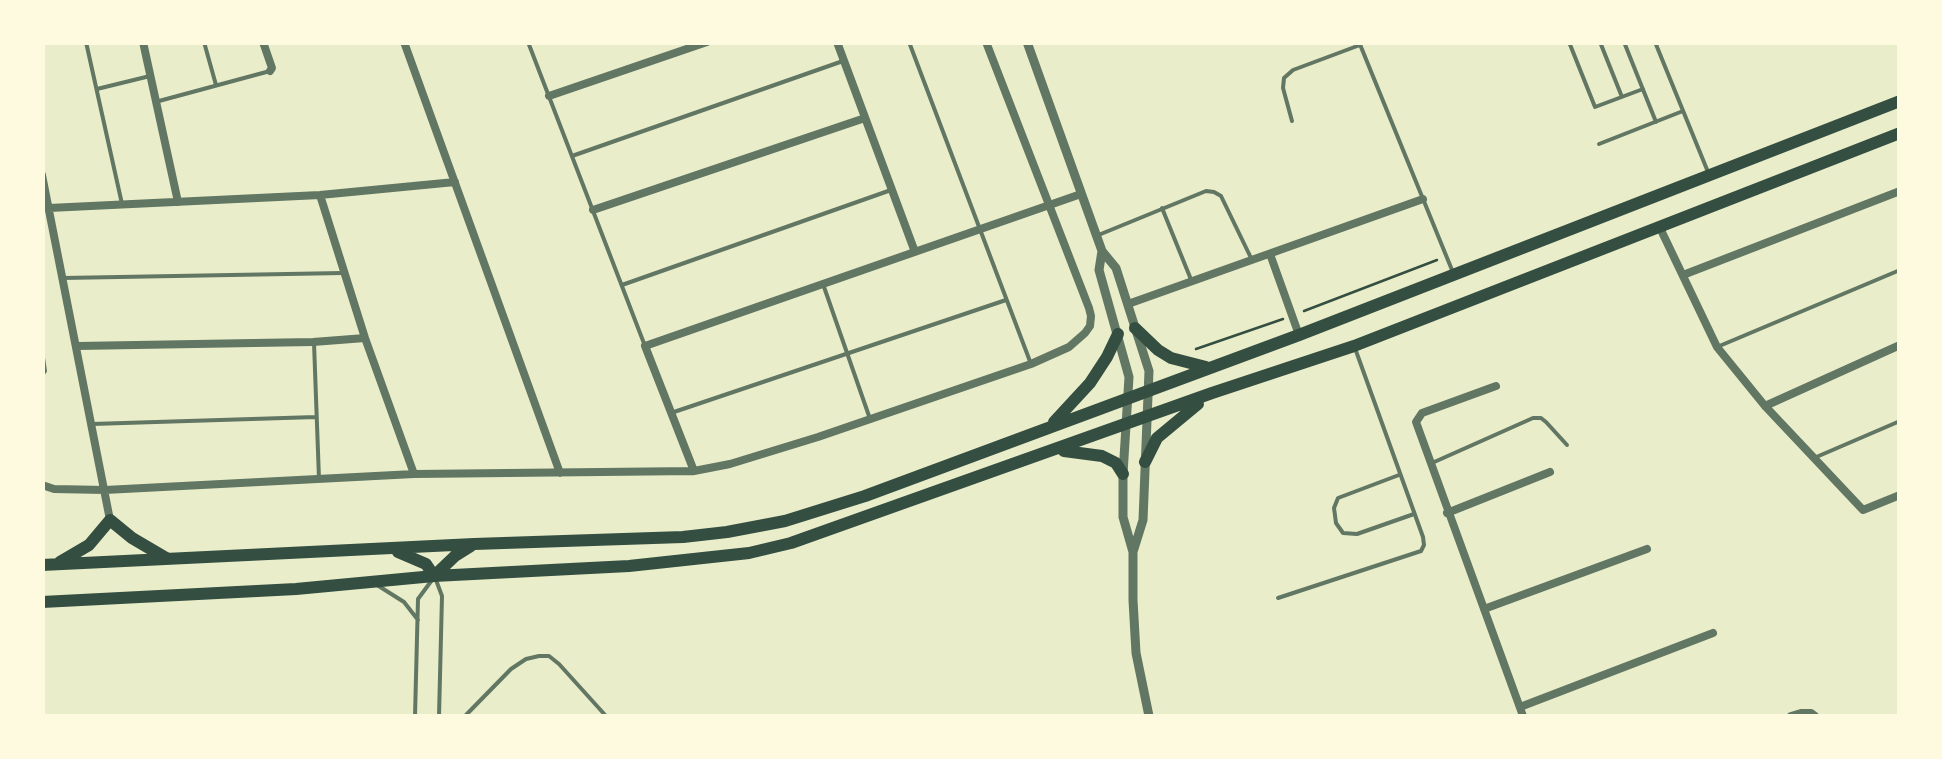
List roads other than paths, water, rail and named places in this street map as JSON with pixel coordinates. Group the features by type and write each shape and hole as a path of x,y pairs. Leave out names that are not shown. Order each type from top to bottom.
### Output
{"highway":[{"path":"48,565 683,537 785,521 865,496 1299,335 1900,101"},
{"path":"42,602 629,566 749,552 790,543 1354,346 1900,132"},
{"path":"1136,328 1171,358 1209,368"},
{"path":"1049,428 1090,384 1118,334"},
{"path":"1145,462 1157,438 1212,393"},
{"path":"1057,450 1102,456 1116,463 1123,474"},
{"path":"48,565 89,545 110,520 168,559"},
{"path":"434,576 474,544"},
{"path":"386,548 426,564 434,576"}],"street":[{"path":"143,42 178,202"},
{"path":"263,42 270,71"},
{"path":"404,42 560,473"},
{"path":"548,96 706,42"},
{"path":"837,42 915,252"},
{"path":"42,486 105,490 414,474 694,471 730,464 870,419 1031,364 1068,347 1090,326 1092,316 986,42"},
{"path":"1026,42 1102,252 1116,268 1148,371 1143,520 1133,552"},
{"path":"593,210 865,118"},
{"path":"42,175 110,520"},
{"path":"49,208 320,195 455,182"},
{"path":"1682,275 1900,191"},
{"path":"694,471 646,346 1081,194"},
{"path":"320,195 365,338 414,474"},
{"path":"1128,304 1424,199"},
{"path":"1660,228 1718,347 1764,406 1863,510 1900,495"},
{"path":"1102,252 1099,270 1128,378 1123,516 1133,552 1136,653 1149,716"},
{"path":"1270,254 1299,335"},
{"path":"76,346 365,338"},
{"path":"1764,406 1900,345"},
{"path":"1496,386 1422,413 1416,422 1521,712 1713,633"},
{"path":"1448,512 1550,472"},
{"path":"1484,609 1647,549"},
{"path":"1796,715 1814,716"}],"lane":[{"path":"86,42 122,204"},
{"path":"204,42 216,86"},
{"path":"528,42 646,346"},
{"path":"910,42 1031,364"},
{"path":"1569,42 1594,105 1598,107 1643,89"},
{"path":"1600,42 1622,97"},
{"path":"1624,42 1656,122"},
{"path":"1654,42 1710,176"},
{"path":"1292,122 1284,78 1293,70 1360,44 1454,275"},
{"path":"572,156 844,60"},
{"path":"156,102 270,71"},
{"path":"96,90 150,76"},
{"path":"1599,144 1682,111"},
{"path":"622,285 892,190"},
{"path":"1096,236 1206,191 1214,192 1221,196 1252,260"},
{"path":"1162,208 1192,282"},
{"path":"1718,347 1900,270"},
{"path":"63,278 344,273"},
{"path":"823,284 870,419"},
{"path":"671,413 1006,300"},
{"path":"314,342 319,478"},
{"path":"1278,598 1420,551 1424,545 1354,346"},
{"path":"42,351 42,375"},
{"path":"92,424 316,417"},
{"path":"1430,464 1534,418 1546,422 1567,445"},
{"path":"1814,458 1900,421"},
{"path":"1399,474 1338,498 1334,508 1336,522 1343,534 1357,534 1414,514"},
{"path":"415,716 418,599 434,576"},
{"path":"434,576 442,596 439,716"},
{"path":"370,582 404,602 418,620"},
{"path":"465,716 510,669 540,656 549,656 559,664 606,716"}]}
